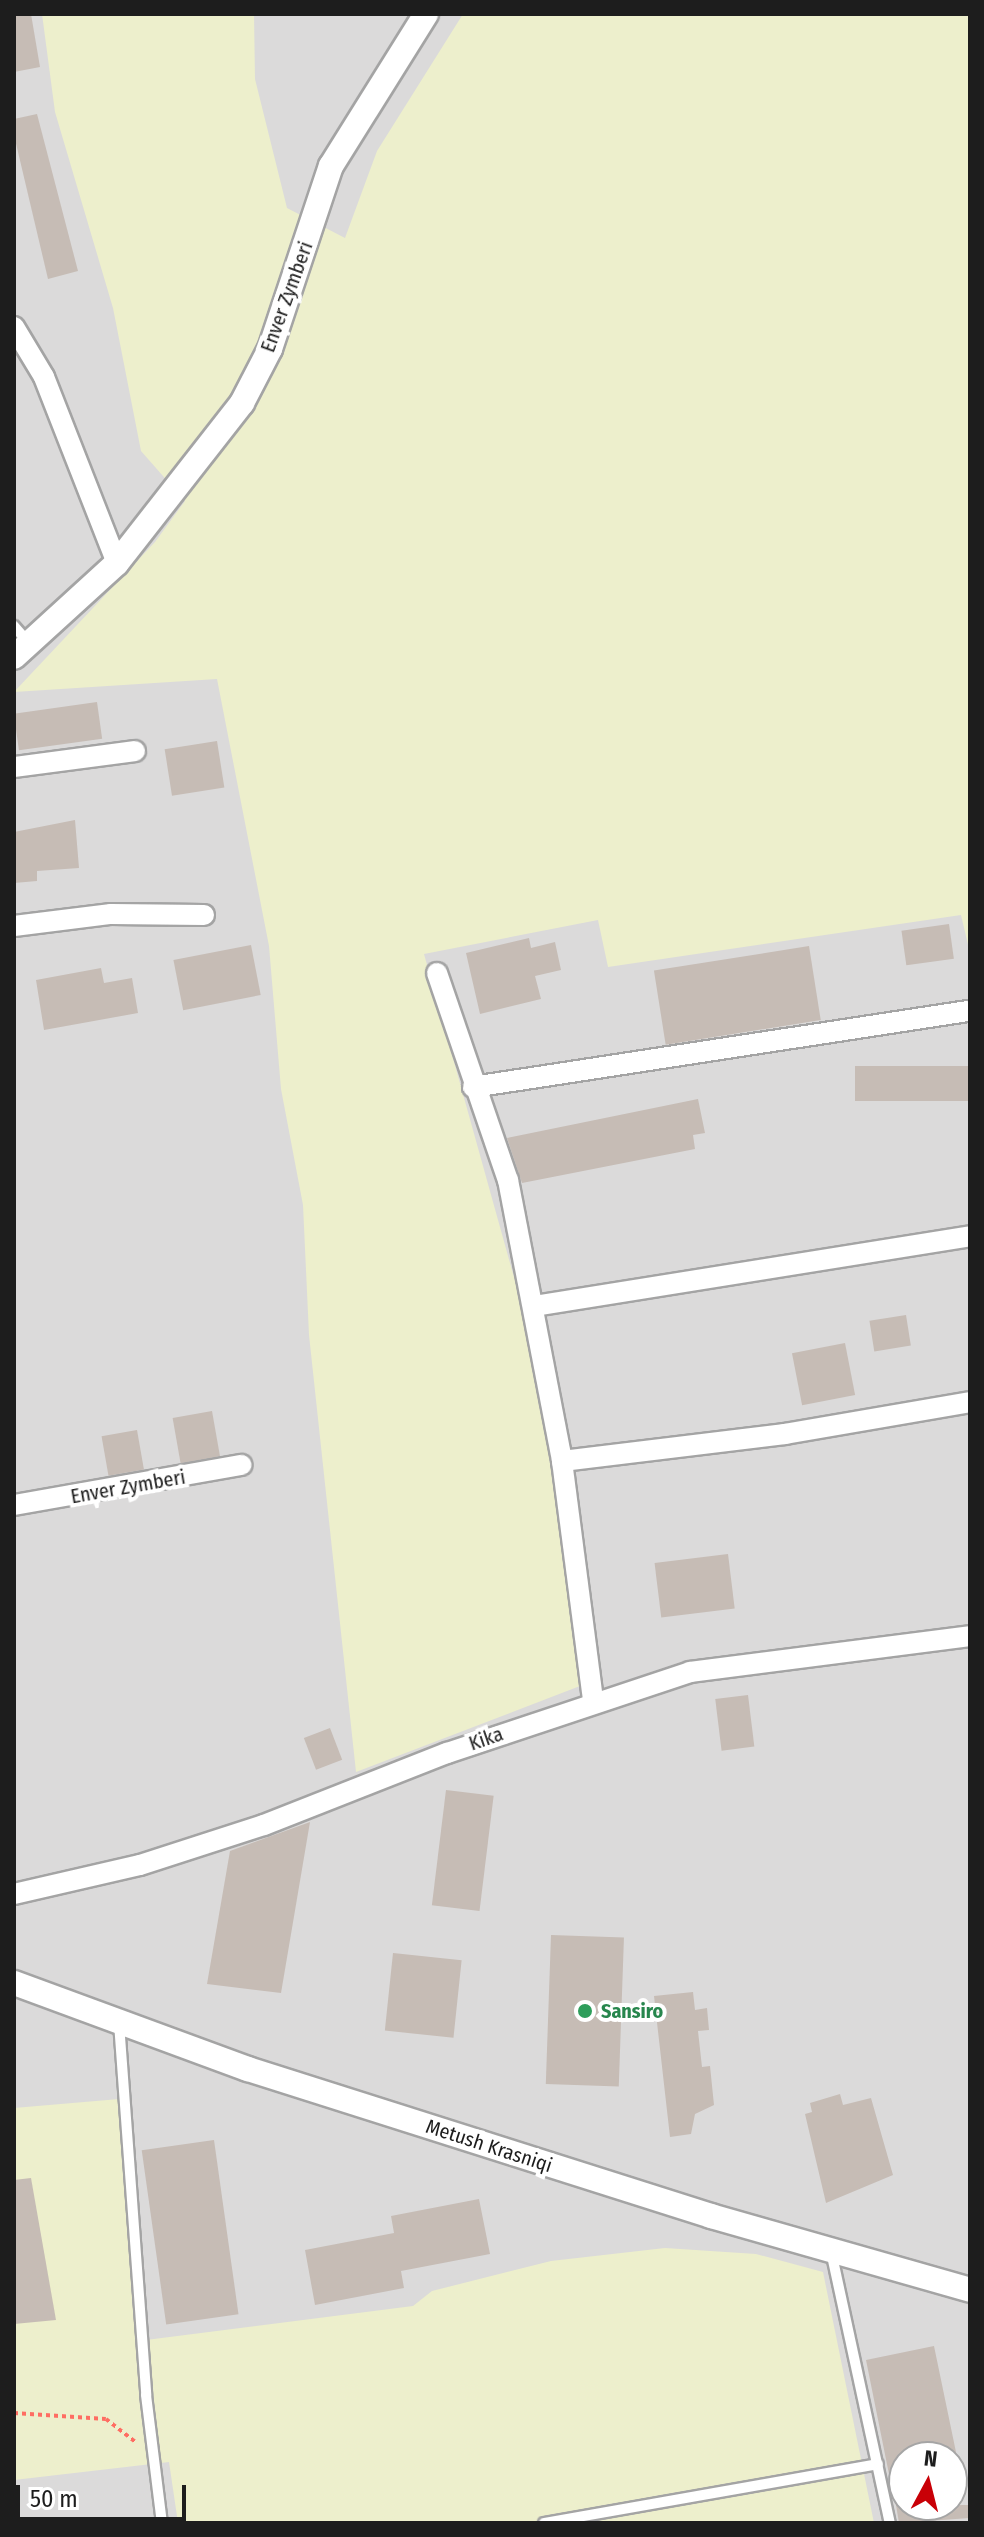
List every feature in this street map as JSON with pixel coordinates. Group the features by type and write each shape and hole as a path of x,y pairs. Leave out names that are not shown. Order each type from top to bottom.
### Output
{"street":[{"name":"Enver Zymberi","path":"19,642 117,563 242,403 270,349 331,166 426,14"},
{"path":"15,336 44,377 117,563"},
{"path":"14,767 135,751"},
{"path":"14,926 111,914 204,915"},
{"path":"437,973 473,1087 508,1180 562,1461 593,1701"},
{"path":"473,1087 968,1011"},
{"path":"534,1306 970,1236"},
{"path":"562,1461 785,1434 970,1402"},
{"name":"Enver Zymberi","path":"14,1505 242,1465"},
{"name":"Kika","path":"14,1894 140,1865 264,1825 593,1701 690,1672 970,1636"},
{"name":"Metush Krasniqi","path":"14,1983 308,2088 970,2290"}],"lane":[{"path":"119,2023 153,2456 162,2523"},
{"path":"831,2250 890,2523"},
{"path":"544,2523 878,2464"}],"path":[{"path":"14,2413 106,2419 153,2456"}],"shaded area":[{"path":"14,14 970,14 970,2279 712,2207 259,2061 14,1974"},
{"path":"14,1994 247,2080 970,2302 970,2523 14,2523"}],"green space":[{"path":"42,14 254,14 255,79 287,208 345,238 377,151 463,14 970,14 970,953 961,915 608,967 598,920 424,954 522,1306 553,1477 580,1686 356,1772 309,1335 303,1205 281,1089 269,946 217,679 14,692 155,542 185,501 141,451 113,308 55,112"},
{"path":"131,2098 146,2340 413,2306 432,2291 551,2261 665,2248 756,2254 823,2272 874,2523 178,2523 169,2462 14,2480 14,2108"}],"building":[{"path":"14,14 31,14 40,67 14,72"},
{"path":"37,114 78,271 48,279 14,135 14,119"},
{"path":"97,702 102,739 19,750 14,714"},
{"path":"217,741 224,787 172,796 165,749"},
{"path":"75,820 79,868 37,871 37,881 14,883 14,832"},
{"path":"949,924 954,959 906,965 901,931"},
{"path":"529,938 531,948 555,942 561,970 535,976 541,999 480,1014 466,953"},
{"path":"251,945 261,995 183,1010 173,960"},
{"path":"809,946 821,1020 666,1045 654,971"},
{"path":"101,968 104,983 132,978 138,1013 44,1030 36,980"},
{"path":"855,1066 970,1066 970,1101 855,1101"},
{"path":"698,1099 705,1133 693,1135 695,1149 522,1183 507,1138"},
{"path":"906,1315 911,1346 874,1351 869,1321"},
{"path":"845,1343 855,1395 802,1405 792,1353"},
{"path":"212,1411 220,1456 181,1463 173,1418"},
{"path":"137,1430 144,1469 108,1476 102,1436"},
{"path":"728,1554 735,1609 661,1618 655,1563"},
{"path":"748,1695 754,1747 722,1751 715,1699"},
{"path":"330,1728 342,1760 316,1770 304,1738"},
{"path":"446,1790 494,1796 480,1911 432,1905"},
{"path":"310,1822 281,1993 207,1984 230,1851"},
{"name":"Sansiro","path":"551,1935 624,1938 619,2086 546,2084"},
{"path":"393,1953 462,1960 453,2038 385,2031"},
{"path":"693,1992 695,2010 707,2008 709,2030 698,2031 702,2067 710,2066 714,2105 695,2114 691,2134 670,2137 654,1996"},
{"path":"840,2094 843,2105 871,2098 893,2175 826,2203 805,2114 812,2112 810,2103"},
{"path":"214,2140 238,2314 166,2324 142,2150"},
{"path":"31,2178 56,2320 14,2324 14,2180"},
{"path":"479,2199 490,2254 401,2271 404,2288 315,2305 305,2250 394,2233 391,2216"},
{"path":"934,2346 954,2441 888,2441 888,2469 866,2360"}],"place":[{"name":"Sansiro","path":"585,2011"}]}
